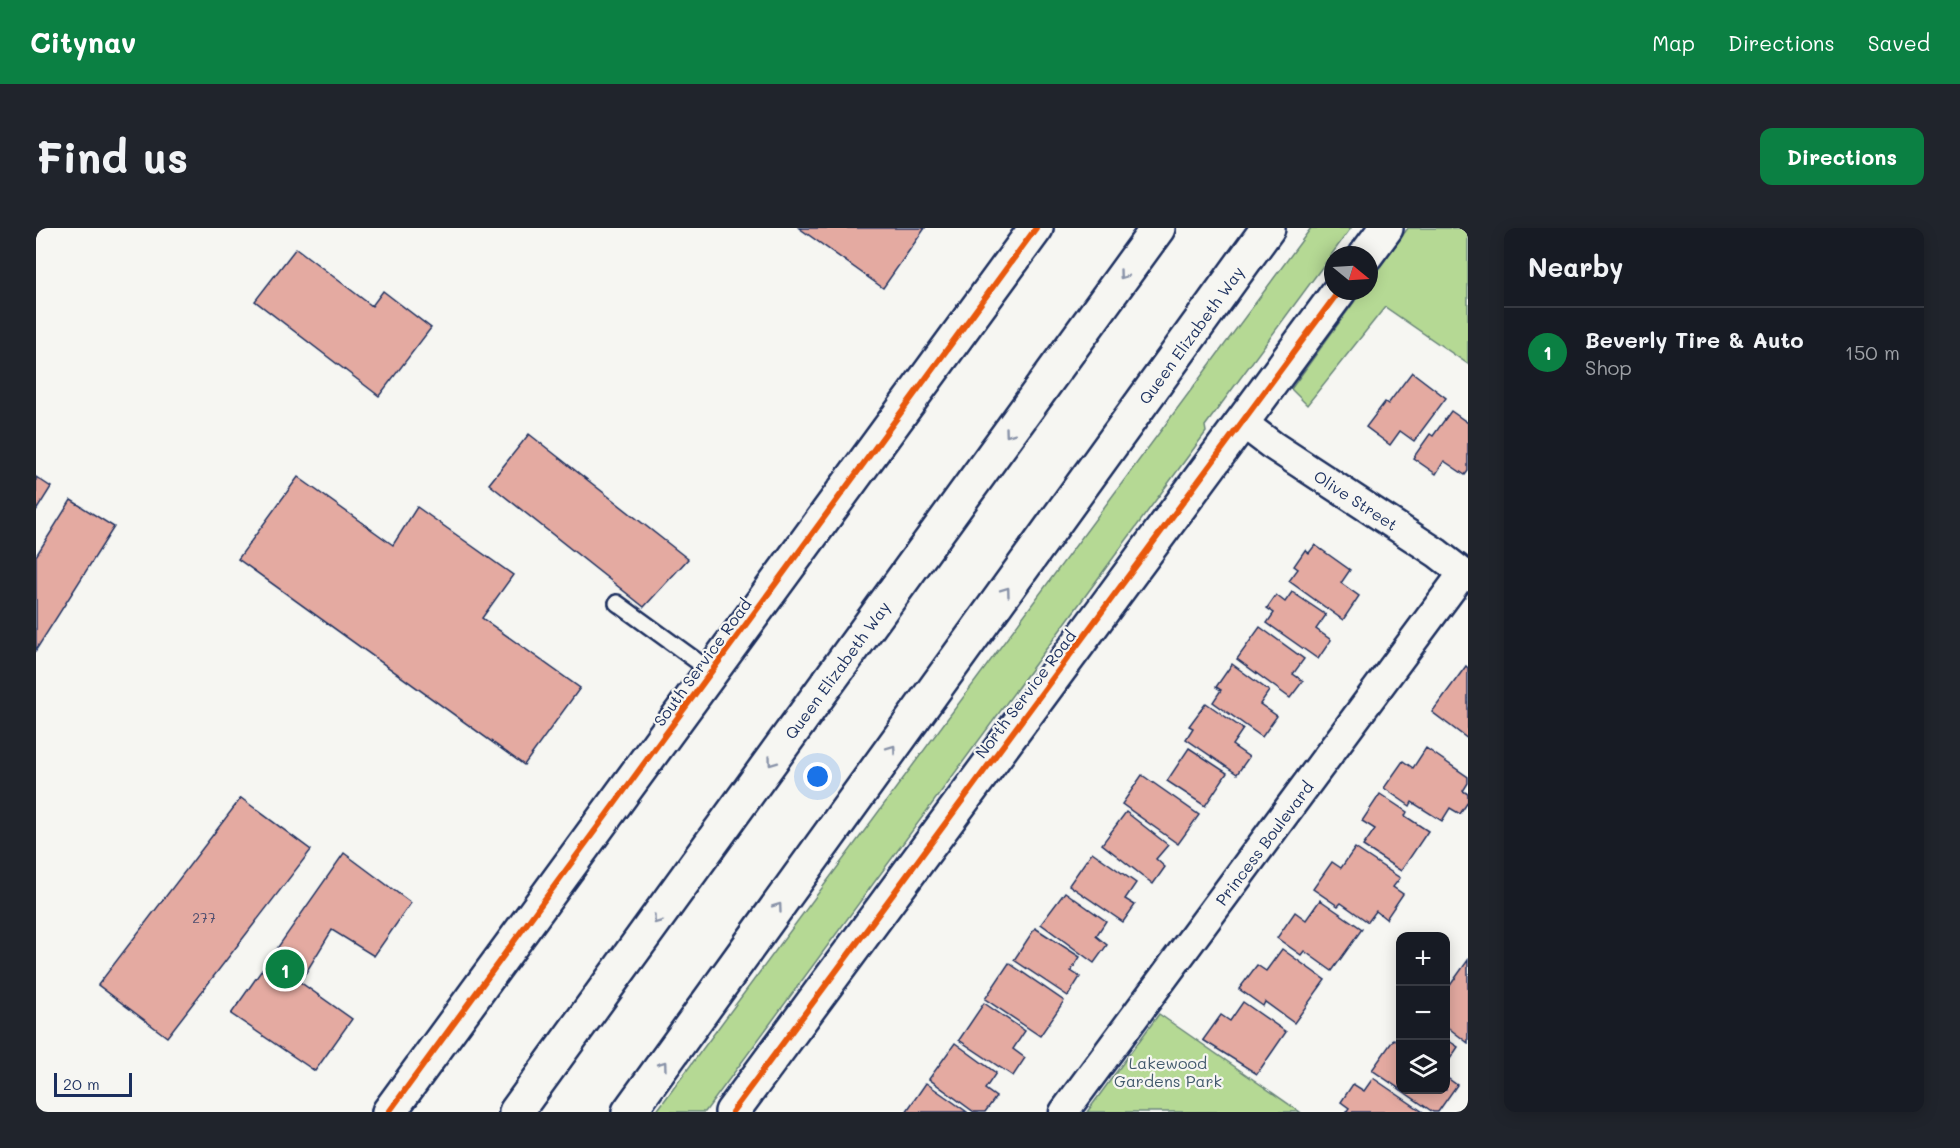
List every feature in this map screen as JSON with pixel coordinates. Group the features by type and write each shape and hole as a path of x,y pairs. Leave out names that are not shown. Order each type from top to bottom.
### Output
{"main road":[{"name":"South Service Road","path":"389,1112 1036,228"},
{"name":"Queen Elizabeth Way","path":"516,1112 1158,228"},
{"name":"Queen Elizabeth Way","path":"629,1112 1268,228"},
{"path":"1373,246 1386,228"},
{"name":"North Service Road","path":"732,1112 1332,300"}],"street":[{"name":"Olive Street","path":"1243,423 1272,445 1437,553 1465,575"},
{"name":"Princess Boulevard","path":"1064,1112 1465,575"}],"lane":[{"path":"617,603 712,672"}],"green space":[{"path":"1311,228 1351,228 1338,246 1324,246 1324,265 1205,426 1206,432 705,1112 656,1112"},
{"path":"1408,228 1468,228 1468,364 1385,307 1307,405 1291,389 1355,300 1378,300 1378,270"},
{"name":"Lakewood Gardens Park","path":"1159,1014 1300,1112 1087,1112"}],"building":[{"path":"799,228 925,228 883,288"},
{"path":"296,248 372,306 383,291 431,328 379,396 255,301"},
{"path":"1412,372 1446,398 1414,441 1400,431 1390,445 1366,427 1385,402 1388,404"},
{"path":"1451,411 1468,423 1468,471 1465,475 1444,461 1436,474 1413,458 1430,434 1433,436"},
{"path":"529,434 688,559 644,607 489,484"},
{"path":"36,477 51,487 36,511"},
{"path":"298,477 393,545 417,507 513,575 482,618 580,688 524,765 238,559"},
{"path":"71,500 114,527 36,650 36,556"},
{"path":"1315,545 1350,570 1341,583 1359,596 1343,620 1289,581 1298,569 1294,566 1305,550 1309,553"},
{"path":"1292,592 1326,615 1316,629 1331,640 1318,659 1267,623 1274,613 1267,608 1276,595 1285,602"},
{"path":"1260,627 1304,659 1293,674 1303,681 1290,698 1237,659"},
{"path":"1232,664 1269,691 1260,704 1277,716 1262,737 1213,702 1221,690 1216,687"},
{"path":"1466,666 1468,668 1468,739 1432,712"},
{"path":"1206,703 1243,729 1232,745 1249,757 1237,774 1186,739 1193,728 1189,726"},
{"path":"1189,748 1227,773 1205,806 1167,781"},
{"path":"1426,748 1468,777 1468,783 1463,791 1468,794 1468,802 1460,814 1450,808 1442,821 1412,802 1410,806 1384,788 1403,761 1413,768"},
{"path":"1142,775 1199,815 1178,844 1122,804"},
{"path":"1380,794 1407,812 1405,816 1428,831 1401,871 1363,846 1375,829 1362,821"},
{"path":"241,798 311,850 167,1037 98,985"},
{"path":"1126,812 1168,845 1156,859 1165,867 1153,884 1102,844"},
{"path":"1355,848 1400,878 1393,887 1403,894 1386,919 1376,911 1368,922 1341,903 1338,906 1313,889 1332,862 1341,868"},
{"path":"1092,852 1136,883 1125,899 1135,905 1123,922 1069,885"},
{"path":"344,853 411,903 374,956 332,930 300,982 352,1019 315,1071 231,1014"},
{"path":"1065,892 1106,921 1096,936 1107,945 1094,963 1041,924"},
{"path":"1320,900 1362,929 1332,971 1304,951 1301,955 1277,938 1295,912 1306,920"},
{"path":"1035,928 1080,957 1071,971 1080,977 1068,996 1014,960"},
{"path":"1282,949 1325,980 1294,1023 1265,1002 1263,1006 1239,989 1257,965 1266,971"},
{"path":"1468,960 1468,1043 1450,1029 1450,985"},
{"path":"1009,963 1064,1001 1040,1036 985,999"},
{"path":"1243,1002 1286,1032 1257,1074 1203,1040 1221,1015 1230,1021"},
{"path":"984,1003 1025,1031 1013,1049 1025,1058 1013,1076 959,1040"},
{"path":"1394,1039 1396,1041 1396,1086 1372,1070"},
{"path":"1450,1042 1458,1047 1450,1059"},
{"path":"955,1043 996,1073 985,1089 996,1097 985,1112 974,1112 929,1079"},
{"path":"1373,1078 1423,1112 1346,1112 1349,1108 1341,1102 1353,1084 1364,1091"},
{"path":"1450,1080 1457,1085 1438,1112 1433,1112 1407,1094 1450,1094"},
{"path":"926,1083 967,1112 906,1112"}],"cycle path":[{"path":"389,1112 1036,228"},
{"path":"732,1112 1332,300"}],"place":[{"name":"Beverly Tire & Auto","path":"285,969"}]}
